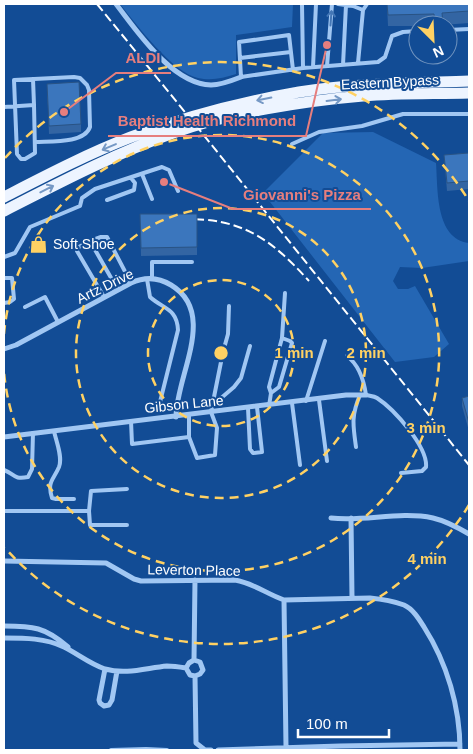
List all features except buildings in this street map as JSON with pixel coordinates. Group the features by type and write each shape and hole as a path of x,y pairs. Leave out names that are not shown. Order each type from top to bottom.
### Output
{"main road":[{"name":"Eastern Bypass","path":"4,197 74,161 132,137 192,117 254,101 300,92 362,85 469,82"},
{"name":"Eastern Bypass","path":"4,211 130,149 203,123 260,111 363,96 469,94"}],"street":[{"path":"116,4 167,64 181,75 196,82 210,85 225,83 241,76"},
{"name":"Artz Drive","path":"4,349 16,345 131,283 150,279 170,284 181,293 190,305 194,318 193,331 177,401 176,416"},
{"name":"Gibson Lane","path":"4,436 363,395"},
{"path":"331,518 405,516 432,518 449,523 469,534"},
{"path":"351,518 352,598"},
{"name":"Leverton Place","path":"4,561 106,563 141,581 236,580 246,582 284,600 370,598 405,605 417,615 440,657 451,686 458,719 460,750"},
{"path":"194,660 195,580"},
{"path":"284,600 286,748"},
{"path":"4,626 40,628 52,634 71,651"},
{"path":"4,638 43,640 71,651 105,669 117,671 130,672 169,666 186,668"},
{"path":"186,668 194,660"},
{"path":"186,668 190,675 200,674 203,670 200,662 194,660"},
{"path":"105,669 99,700 100,704 104,706 109,705 112,700 117,671"},
{"path":"195,676 196,742 205,750 211,750"},
{"path":"218,750 460,744"}],"lane":[{"path":"302,4 303,68"},
{"path":"313,68 316,4"},
{"path":"327,66 332,4"},
{"path":"338,4 363,10"},
{"path":"358,63 363,10 367,4"},
{"path":"343,65 346,5"},
{"path":"293,70 289,35 239,42 241,76 293,70 303,68 378,62 385,57 392,36 408,32"},
{"path":"240,58 291,52"},
{"path":"32,79 35,153 25,159 18,157 14,80 32,79 74,77 80,78 87,85 90,95 90,127 86,134 72,139 35,142"},
{"path":"4,107 34,105"},
{"path":"292,144 319,132 362,126 404,114 469,114"},
{"path":"4,257 15,253 30,227 80,206 82,198 87,193 162,167 169,170 178,191"},
{"path":"142,174 152,199"},
{"path":"107,200 134,190 136,183 131,178"},
{"path":"104,297 76,251 77,248 90,241 102,236 107,237 131,283"},
{"path":"90,241 118,290"},
{"path":"160,402 178,330 178,323 168,308 150,297 152,262 192,262"},
{"path":"4,278 12,278 14,299 4,303"},
{"path":"269,406 272,393 270,387 282,338 285,293"},
{"path":"25,307 44,297 58,322"},
{"path":"190,415 189,437 197,458 215,455 217,428 211,412 228,334 229,306"},
{"path":"272,393 279,387 292,343 282,338"},
{"path":"306,401 325,341"},
{"path":"213,405 234,388 241,378 250,346"},
{"path":"347,356 354,361 365,382 363,395 354,410 352,421 356,447"},
{"path":"363,395 378,399 401,420 421,444 425,453 426,467 422,471 401,473"},
{"path":"319,400 327,461"},
{"path":"292,403 300,465"},
{"path":"248,408 250,448 253,453 262,452 257,407"},
{"path":"131,422 132,444 189,437"},
{"path":"54,431 60,458 59,467 50,482 52,498 74,499"},
{"path":"4,470 13,477 28,477 32,469 33,433"},
{"path":"126,489 91,491 89,511 90,525 127,525"},
{"path":"4,511 89,511"},
{"path":"111,750 167,750"}],"shaded area":[{"path":"120,4 293,4 292,27 236,35 236,74 217,79 203,79 188,74 167,58"},
{"path":"373,132 436,163 438,199 444,223 458,239 469,243 469,261 422,268 400,267 393,281 398,289 408,289 415,286 449,344 434,357 395,362 263,193 323,133"}],"railway":[{"path":"97,4 469,465"},
{"path":"182,219 222,222 253,234 281,253 309,281"}],"place":[{"name":"Baptist Health Richmond","path":"327,45"},
{"name":"ALDI","path":"64,112"},
{"name":"Giovanni's Pizza","path":"164,182"},
{"name":"Soft Shoe","path":"39,244"}]}
